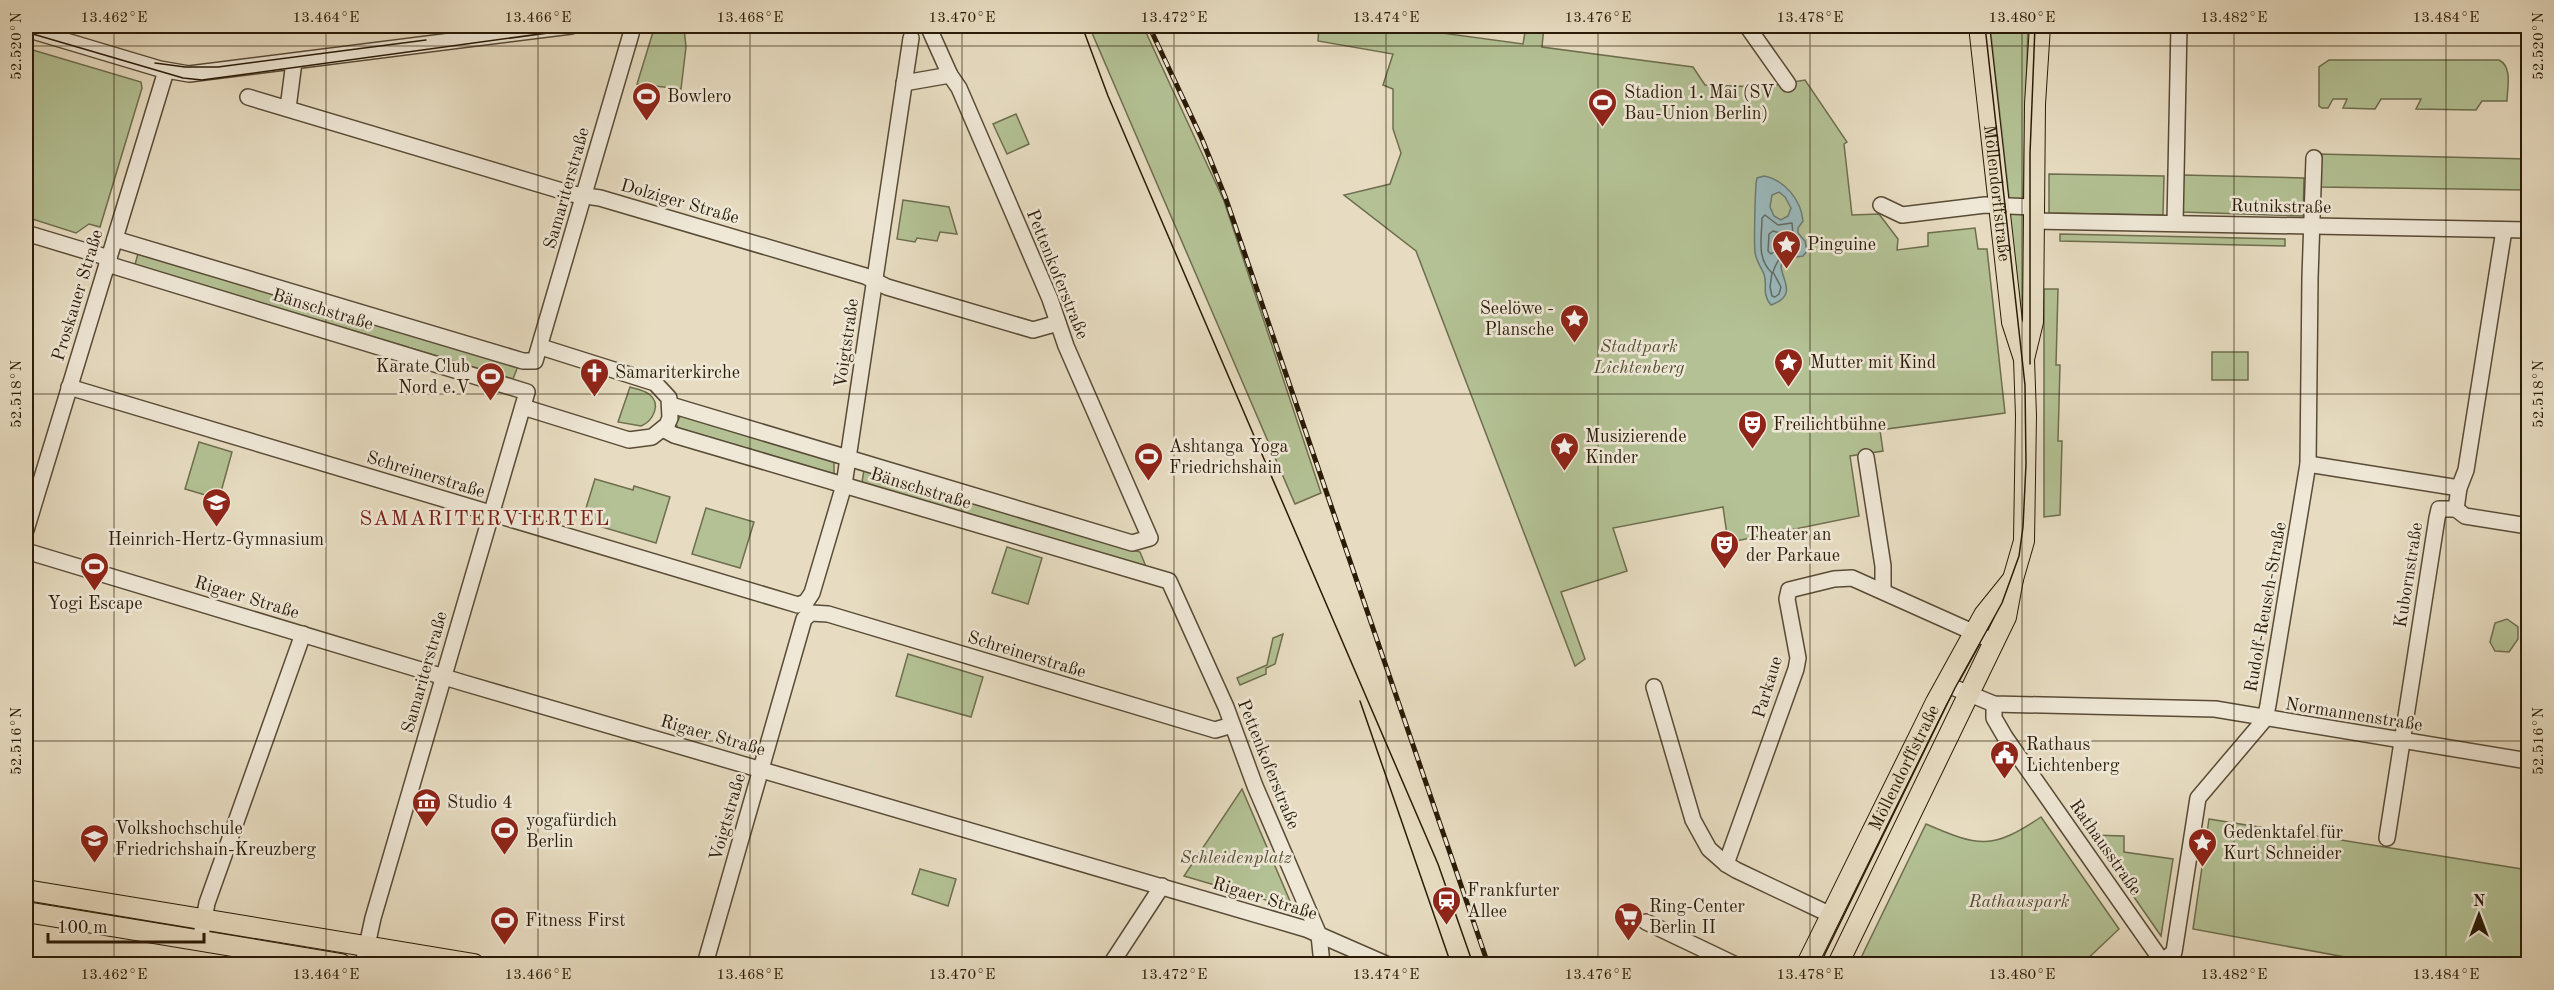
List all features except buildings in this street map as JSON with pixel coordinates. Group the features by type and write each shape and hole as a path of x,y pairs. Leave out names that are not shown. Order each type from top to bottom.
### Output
{"main road":[{"name":"Möllendorffstraße","path":"1979,26 2012,322 2024,359"},
{"name":"Möllendorffstraße","path":"1838,964 2006,617 2013,579 2024,541 2026,416 2024,359 2033,322 2034,104 2040,26"},
{"name":"Möllendorffstraße","path":"1807,964 1946,684 1990,604 2013,579"},
{"path":"26,890 203,920 365,956 474,964"},
{"path":"26,912 200,941 253,957 341,964"}],"street":[{"path":"26,29 166,70 189,74 294,62 488,31 571,26"},
{"name":"Samariterstraße","path":"538,354 631,34 631,26"},
{"name":"Pettenkoferstraße","path":"928,26 950,75 959,88 1070,355 1150,538"},
{"path":"1747,26 1788,84"},
{"path":"2175,223 2179,26"},
{"name":"Voigtstraße","path":"705,964 844,485 911,38"},
{"path":"288,108 294,62"},
{"name":"Proskauer Straße","path":"26,530 166,70"},
{"path":"904,83 950,75"},
{"name":"Dolziger Straße","path":"248,97 572,194 600,198 865,276 887,287 1033,330 1058,323"},
{"name":"Rudolf-Reusch-Straße","path":"2163,963 2174,952 2199,798 2265,719 2308,464 2314,158"},
{"name":"Rutnikstraße","path":"1881,205 1902,214 1985,205 2033,214 2175,223 2529,230"},
{"path":"2504,230 2468,460 2459,488 2456,509 2465,516 2529,526"},
{"name":"Bänschstraße","path":"26,233 108,261 527,392"},
{"name":"Bänschstraße","path":"115,238 524,361 538,354 644,378 663,389 671,405 1132,543 1150,538"},
{"name":"Schreinerstraße","path":"69,387 1215,730 1232,725"},
{"name":"Samariterstraße","path":"365,956 376,909 527,392"},
{"path":"523,407 629,440 646,440 663,429 670,418 671,405"},
{"name":"Bänschstraße","path":"663,429 674,435 1170,581"},
{"path":"1866,457 1883,566 1883,591"},
{"path":"2308,464 2459,488"},
{"name":"Kubornstraße","path":"2387,838 2437,518 2439,509 2456,509"},
{"name":"Rigaer Straße","path":"26,551 1306,929 1386,964"},
{"name":"Parkaue","path":"1726,864 1796,669 1798,658 1787,599 1789,590 1852,578 1995,642"},
{"name":"Pettenkoferstraße","path":"1170,581 1319,935 1322,964"},
{"path":"200,941 207,903 303,634"},
{"path":"1946,684 1994,704"},
{"path":"1654,687 1693,820 1709,849 1726,864 1831,915"},
{"name":"Normannenstraße","path":"1994,704 2215,709 2529,761"},
{"name":"Rathausstraße","path":"1994,704 1994,718 2005,737 2163,963"},
{"path":"1111,964 1162,886"},
{"path":"1646,922 1734,964"}],"green space":[{"path":"1089,26 1143,26 1224,201 1321,493 1295,504"},
{"name":"Stadtpark Lichtenberg","path":"1319,26 1390,26 1523,44 1526,26 1544,26 1542,47 1693,67 1705,85 1763,87 1805,80 1847,142 1844,144 1852,215 1879,214 1898,239 1897,250 1928,246 1928,233 1975,228 1978,249 1987,249 2005,413 1880,430 1883,451 1850,456 1859,516 1736,541 1727,535 1723,507 1613,528 1627,571 1561,592 1585,659 1575,666 1416,251 1344,195 1390,184 1401,153 1393,129 1393,89 1383,85 1393,54 1318,41"},
{"path":"1990,26 2028,26 2023,199 2010,200 2009,197"},
{"path":"684,28 686,47 681,89 637,84 653,32"},
{"path":"26,48 141,82 142,88 100,227 89,224 76,233 26,217"},
{"path":"2329,60 2499,60 2508,73 2507,101 2482,101 2476,110 2416,109 2421,99 2381,99 2375,109 2343,108 2347,99 2333,99 2328,108 2322,108 2319,106 2319,67"},
{"path":"1016,114 1029,144 1007,154 993,124"},
{"path":"2318,154 2528,159 2528,190 2318,187"},
{"path":"2049,174 2164,176 2163,215 2049,213"},
{"path":"2183,175 2304,178 2303,216 2182,212"},
{"path":"903,200 949,207 957,234 940,232 937,241 917,238 915,242 897,239"},
{"path":"2023,213 2025,215 2025,312 2021,312 2009,217 2011,214"},
{"path":"2060,234 2285,239 2285,246 2060,241"},
{"path":"139,250 518,366 513,379 411,348 407,350 408,347 198,284 134,268"},
{"path":"2044,289 2058,289 2056,365 2060,365 2058,441 2062,441 2060,515 2044,517"},
{"path":"2212,352 2248,352 2248,380 2212,380"},
{"path":"630,387 649,394 655,403 652,416 641,426 618,422"},
{"path":"681,415 834,461 834,474 747,448 746,451 743,447 678,428 676,424"},
{"path":"199,442 232,452 219,499 185,489"},
{"path":"864,470 1140,552 1147,569 862,482"},
{"path":"595,479 633,490 634,486 670,497 656,543 582,521"},
{"path":"706,508 754,522 740,568 692,554"},
{"path":"1007,547 1042,558 1028,604 992,593"},
{"path":"2507,619 2518,627 2518,639 2509,652 2495,651 2490,642 2495,623"},
{"path":"1283,634 1275,664 1266,668 1266,674 1240,685 1237,678 1267,665 1273,638"},
{"path":"908,654 983,677 971,717 896,696"},
{"name":"Schleidenplatz","path":"1242,789 1293,908 1184,876"},
{"name":"Rathauspark","path":"2041,817 2119,929 2082,964 1858,964 1926,824 1959,837 1985,842 2010,835"},
{"path":"2209,819 2528,870 2528,907 2520,964 2383,964 2193,929"},
{"path":"2091,835 2124,836 2124,852 2173,859 2161,936"},
{"path":"920,869 956,879 948,906 912,894"},
{"path":"26,900 195,927 191,930 26,907"}],"water":[{"path":"1764,176 1772,178 1791,192 1802,213 1803,221 1798,228 1798,233 1805,241 1807,251 1803,256 1788,258 1782,262 1786,294 1781,300 1771,305 1766,297 1765,278 1755,252 1757,178","holes":["1779,192 1791,208 1788,216 1781,220 1774,216 1770,207 1772,195"]}],"tram line":[{"path":"26,32 183,78 202,80 599,26"},
{"path":"1082,26 1108,96 1438,864 1473,964"},
{"path":"1820,964 1955,688 2002,603 2019,556 2026,464 2025,385 1985,26"},
{"path":"2030,364 2030,154 2035,26"},
{"path":"155,63 185,67 218,67 426,40"},
{"path":"1360,701 1451,964"}],"railway":[{"path":"1149,26 1202,139 1226,199 1488,964"}],"place":[{"name":"Bowlero","path":"646,122"},
{"name":"Stadion 1. Mai (SV Bau-Union Berlin)","path":"1603,128"},
{"name":"Pinguine","path":"1786,270"},
{"name":"Seelöwe - Plansche","path":"1575,344"},
{"name":"Mutter mit Kind","path":"1789,388"},
{"name":"Samariterkirche","path":"594,398"},
{"name":"Karate Club Nord e.V","path":"491,402"},
{"name":"Freilichtbühne","path":"1752,450"},
{"name":"Musizierende Kinder","path":"1564,472"},
{"name":"Ashtanga Yoga Friedrichshain","path":"1148,482"},
{"name":"Heinrich-Hertz-Gymnasium","path":"216,528"},
{"name":"Theater an der Parkaue","path":"1725,570"},
{"name":"Yogi Escape","path":"95,592"},
{"name":"Rathaus Lichtenberg","path":"2005,780"},
{"name":"Studio 4","path":"426,828"},
{"name":"yogafürdich Berlin","path":"505,856"},
{"name":"Volkshochschule Friedrichshain-Kreuzberg","path":"94,864"},
{"name":"Gedenktafel für Kurt Schneider","path":"2202,868"},
{"name":"Frankfurter Allee","path":"1446,926"},
{"name":"Ring-Center Berlin II","path":"1628,942"},
{"name":"Fitness First","path":"504,946"}],"district":[{"name":"SAMARITERVIERTEL","path":"485,518"}]}
